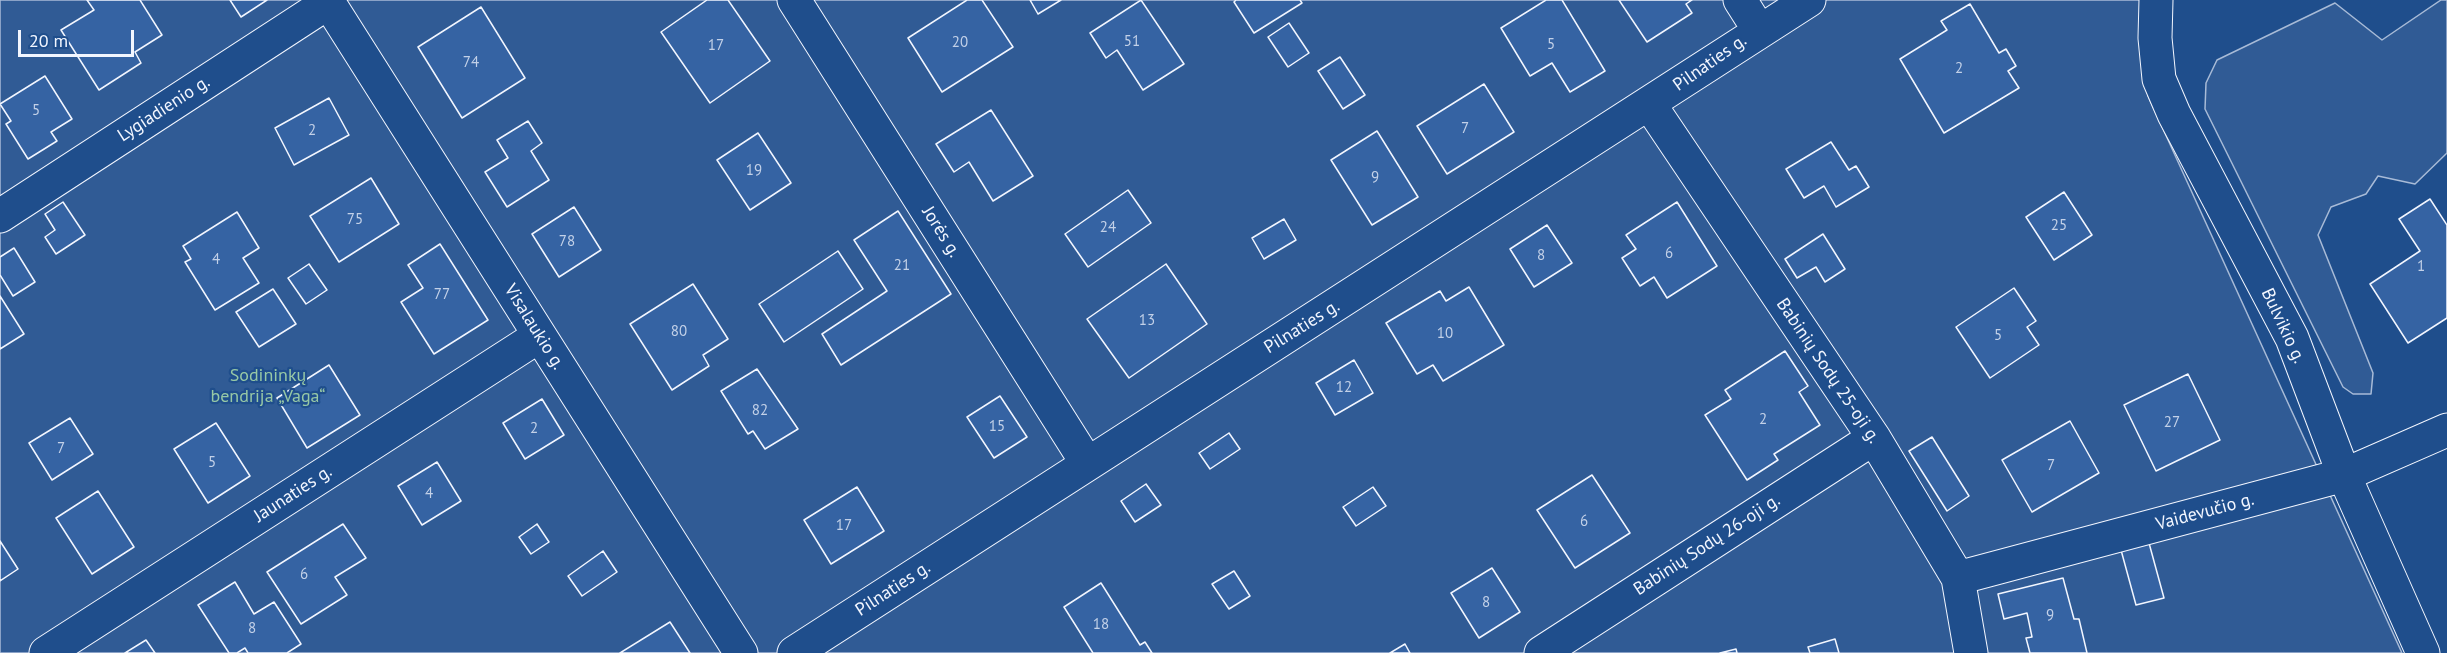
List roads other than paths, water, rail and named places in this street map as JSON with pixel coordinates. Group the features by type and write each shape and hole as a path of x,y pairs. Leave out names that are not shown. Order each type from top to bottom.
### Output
{"street":[{"name":"Jorės g.","path":"794,0 1087,463"},
{"path":"1740,0 1759,30"},
{"name":"Pilnaties g.","path":"794,653 1087,463 1650,105 1759,30 1809,0"},
{"name":"Bulvikio g.","path":"2156,0 2155,38 2159,79 2174,114 2292,338 2344,475 2423,653"},
{"name":"Lygiadienio g.","path":"0,216 328,1"},
{"name":"Visalaukio g.","path":"328,1 741,653"},
{"name":"Babinių Sodų 25-oji g.","path":"1650,105 1874,438 1958,578 1971,653"},
{"name":"Jaunaties g.","path":"46,653 539,336"},
{"name":"Vaidevučio g.","path":"1958,578 2344,475 2447,430"},
{"name":"Babinių Sodų 26-oji g.","path":"1541,653 1874,438"}],"park label":[{"name":"Sodininkų bendrija „Vaga“","path":"268,386"}]}
